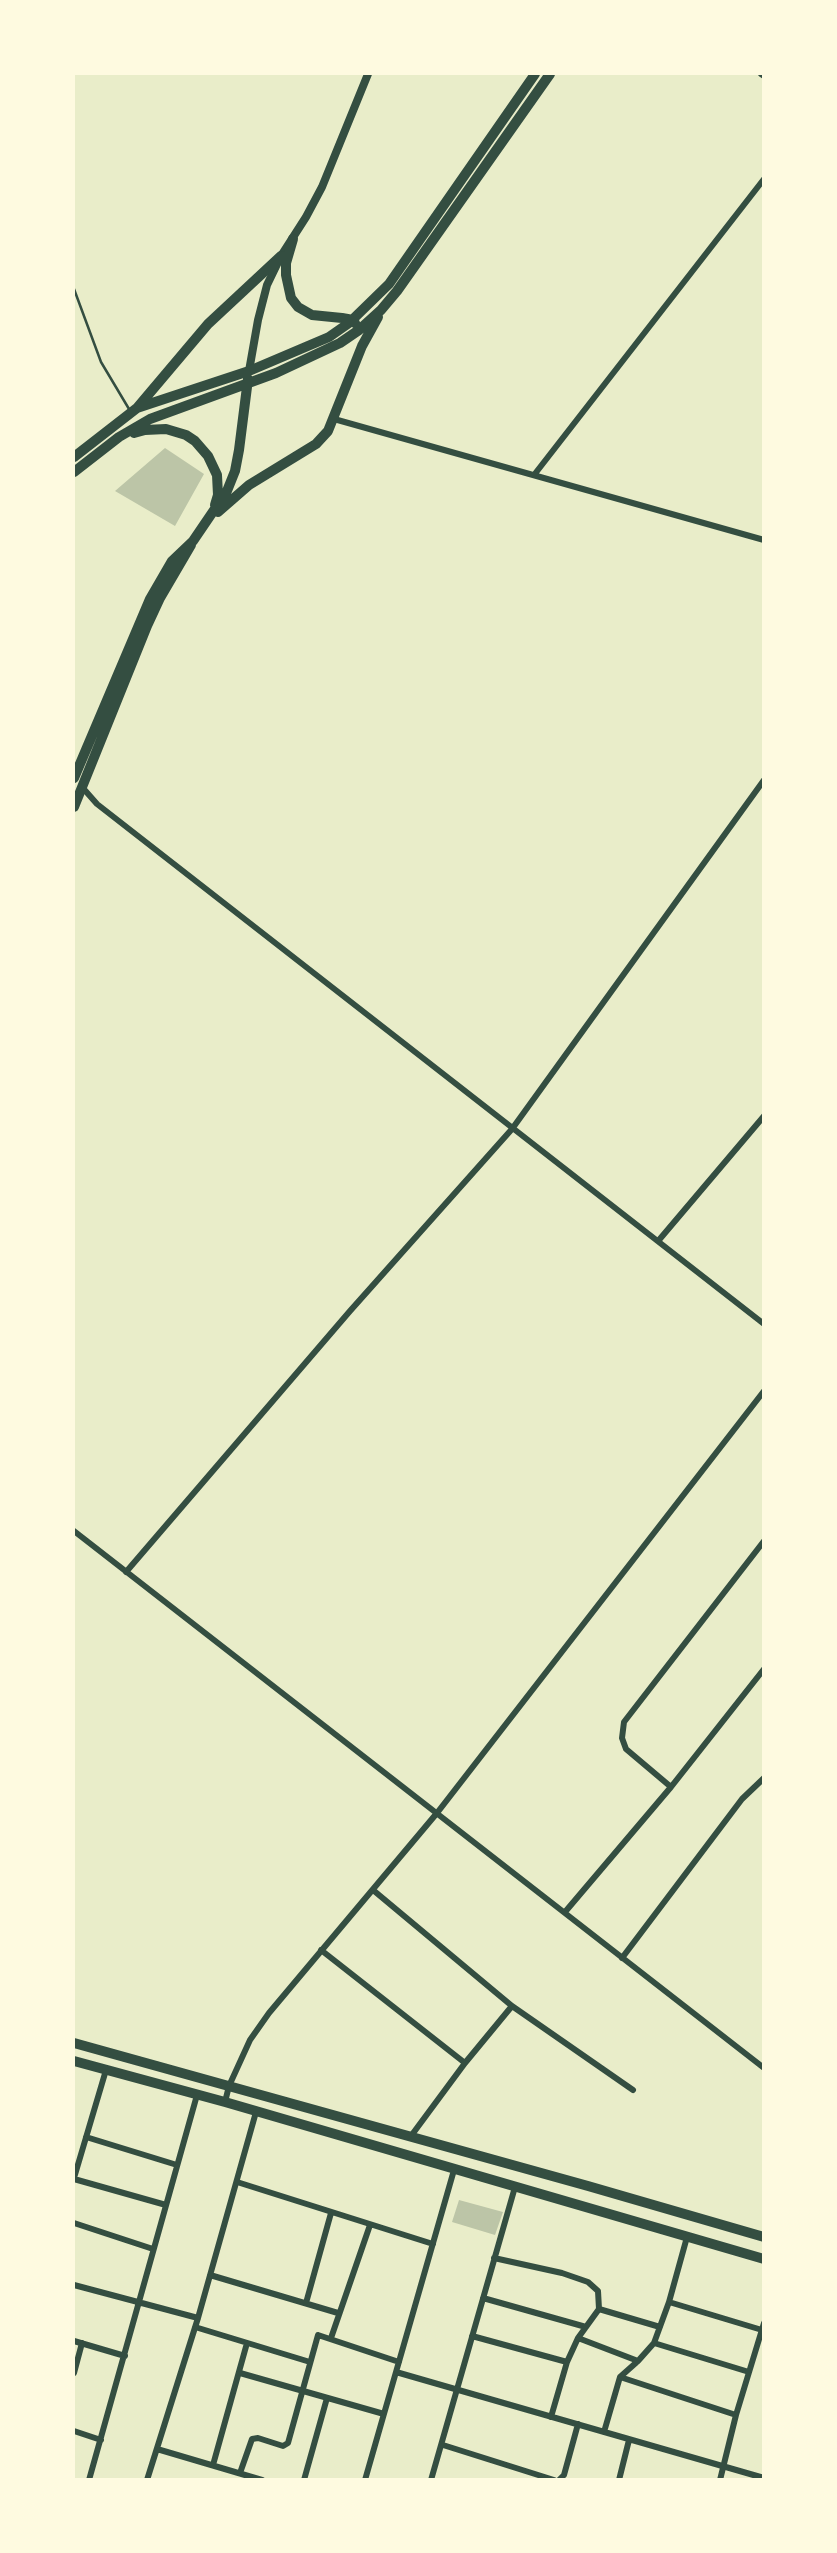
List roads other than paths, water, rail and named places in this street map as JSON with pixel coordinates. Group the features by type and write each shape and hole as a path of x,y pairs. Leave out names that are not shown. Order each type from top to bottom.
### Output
{"highway":[{"path":"134,411 249,372 329,337 353,320 389,284 536,74"},
{"path":"209,518 249,485 316,444 328,430 362,346 382,310 550,74"},
{"path":"293,239 286,263 291,298 298,307 312,315 353,320"},
{"path":"74,457 134,411 208,324 281,256"},
{"path":"74,471 119,437 150,419 248,384 316,355 359,330 382,310"},
{"path":"353,320 359,330 362,346"},
{"path":"74,807 151,617 193,541 226,491 235,471 249,372"},
{"path":"119,437 156,429 176,431 195,441 208,456 217,475 218,495 209,518"},
{"path":"74,773 150,599 180,551 193,541"},
{"path":"74,2043 764,2237"},
{"path":"74,2061 225,2102 764,2259"}],"street":[{"path":"249,372 267,285 322,187 368,74"},
{"path":"534,475 764,179"},
{"path":"334,419 764,540"},
{"path":"74,773 97,804 764,1324"},
{"path":"126,1572 350,1311 512,1129 764,780"},
{"path":"659,1240 764,1116"},
{"path":"225,2102 229,2086 250,2040 269,2013 438,1813 764,1391"},
{"path":"74,1531 764,2068"},
{"path":"671,1787 626,1749 622,1738 624,1722 764,1541"},
{"path":"565,1913 671,1787 764,1669"},
{"path":"622,1958 742,1800 764,1778"},
{"path":"373,1890 512,2006 633,2091"},
{"path":"321,1950 464,2063"},
{"path":"411,2136 464,2063 512,2006"},
{"path":"106,2070 74,2179 166,2205"},
{"path":"89,2480 197,2095"},
{"path":"147,2480 198,2318 256,2112"},
{"path":"86,2137 177,2165"},
{"path":"365,2480 454,2170"},
{"path":"237,2182 433,2244"},
{"path":"431,2480 515,2187"},
{"path":"306,2303 331,2213"},
{"path":"74,2223 153,2249"},
{"path":"331,2338 370,2225"},
{"path":"604,2432 620,2377 654,2343 687,2238"},
{"path":"494,2258 562,2273 588,2282 598,2291 599,2309 578,2338 566,2362 551,2417"},
{"path":"210,2275 338,2313"},
{"path":"74,2285 198,2318"},
{"path":"483,2298 586,2327"},
{"path":"669,2302 763,2326 720,2480"},
{"path":"599,2309 660,2327"},
{"path":"195,2327 310,2362"},
{"path":"240,2473 252,2439 258,2438 283,2446 288,2443 318,2335 399,2362"},
{"path":"472,2336 566,2362"},
{"path":"578,2338 638,2361"},
{"path":"74,2341 125,2356"},
{"path":"74,2372 82,2343"},
{"path":"213,2465 247,2343"},
{"path":"654,2343 749,2372"},
{"path":"396,2372 764,2478"},
{"path":"240,2373 384,2414"},
{"path":"620,2377 736,2415"},
{"path":"304,2480 327,2398"},
{"path":"559,2480 564,2475 578,2424"},
{"path":"74,2431 101,2440"},
{"path":"619,2480 629,2440"},
{"path":"443,2445 535,2477 554,2480"},
{"path":"157,2449 262,2480"}],"lane":[{"path":"74,289 101,362 134,411"}]}
